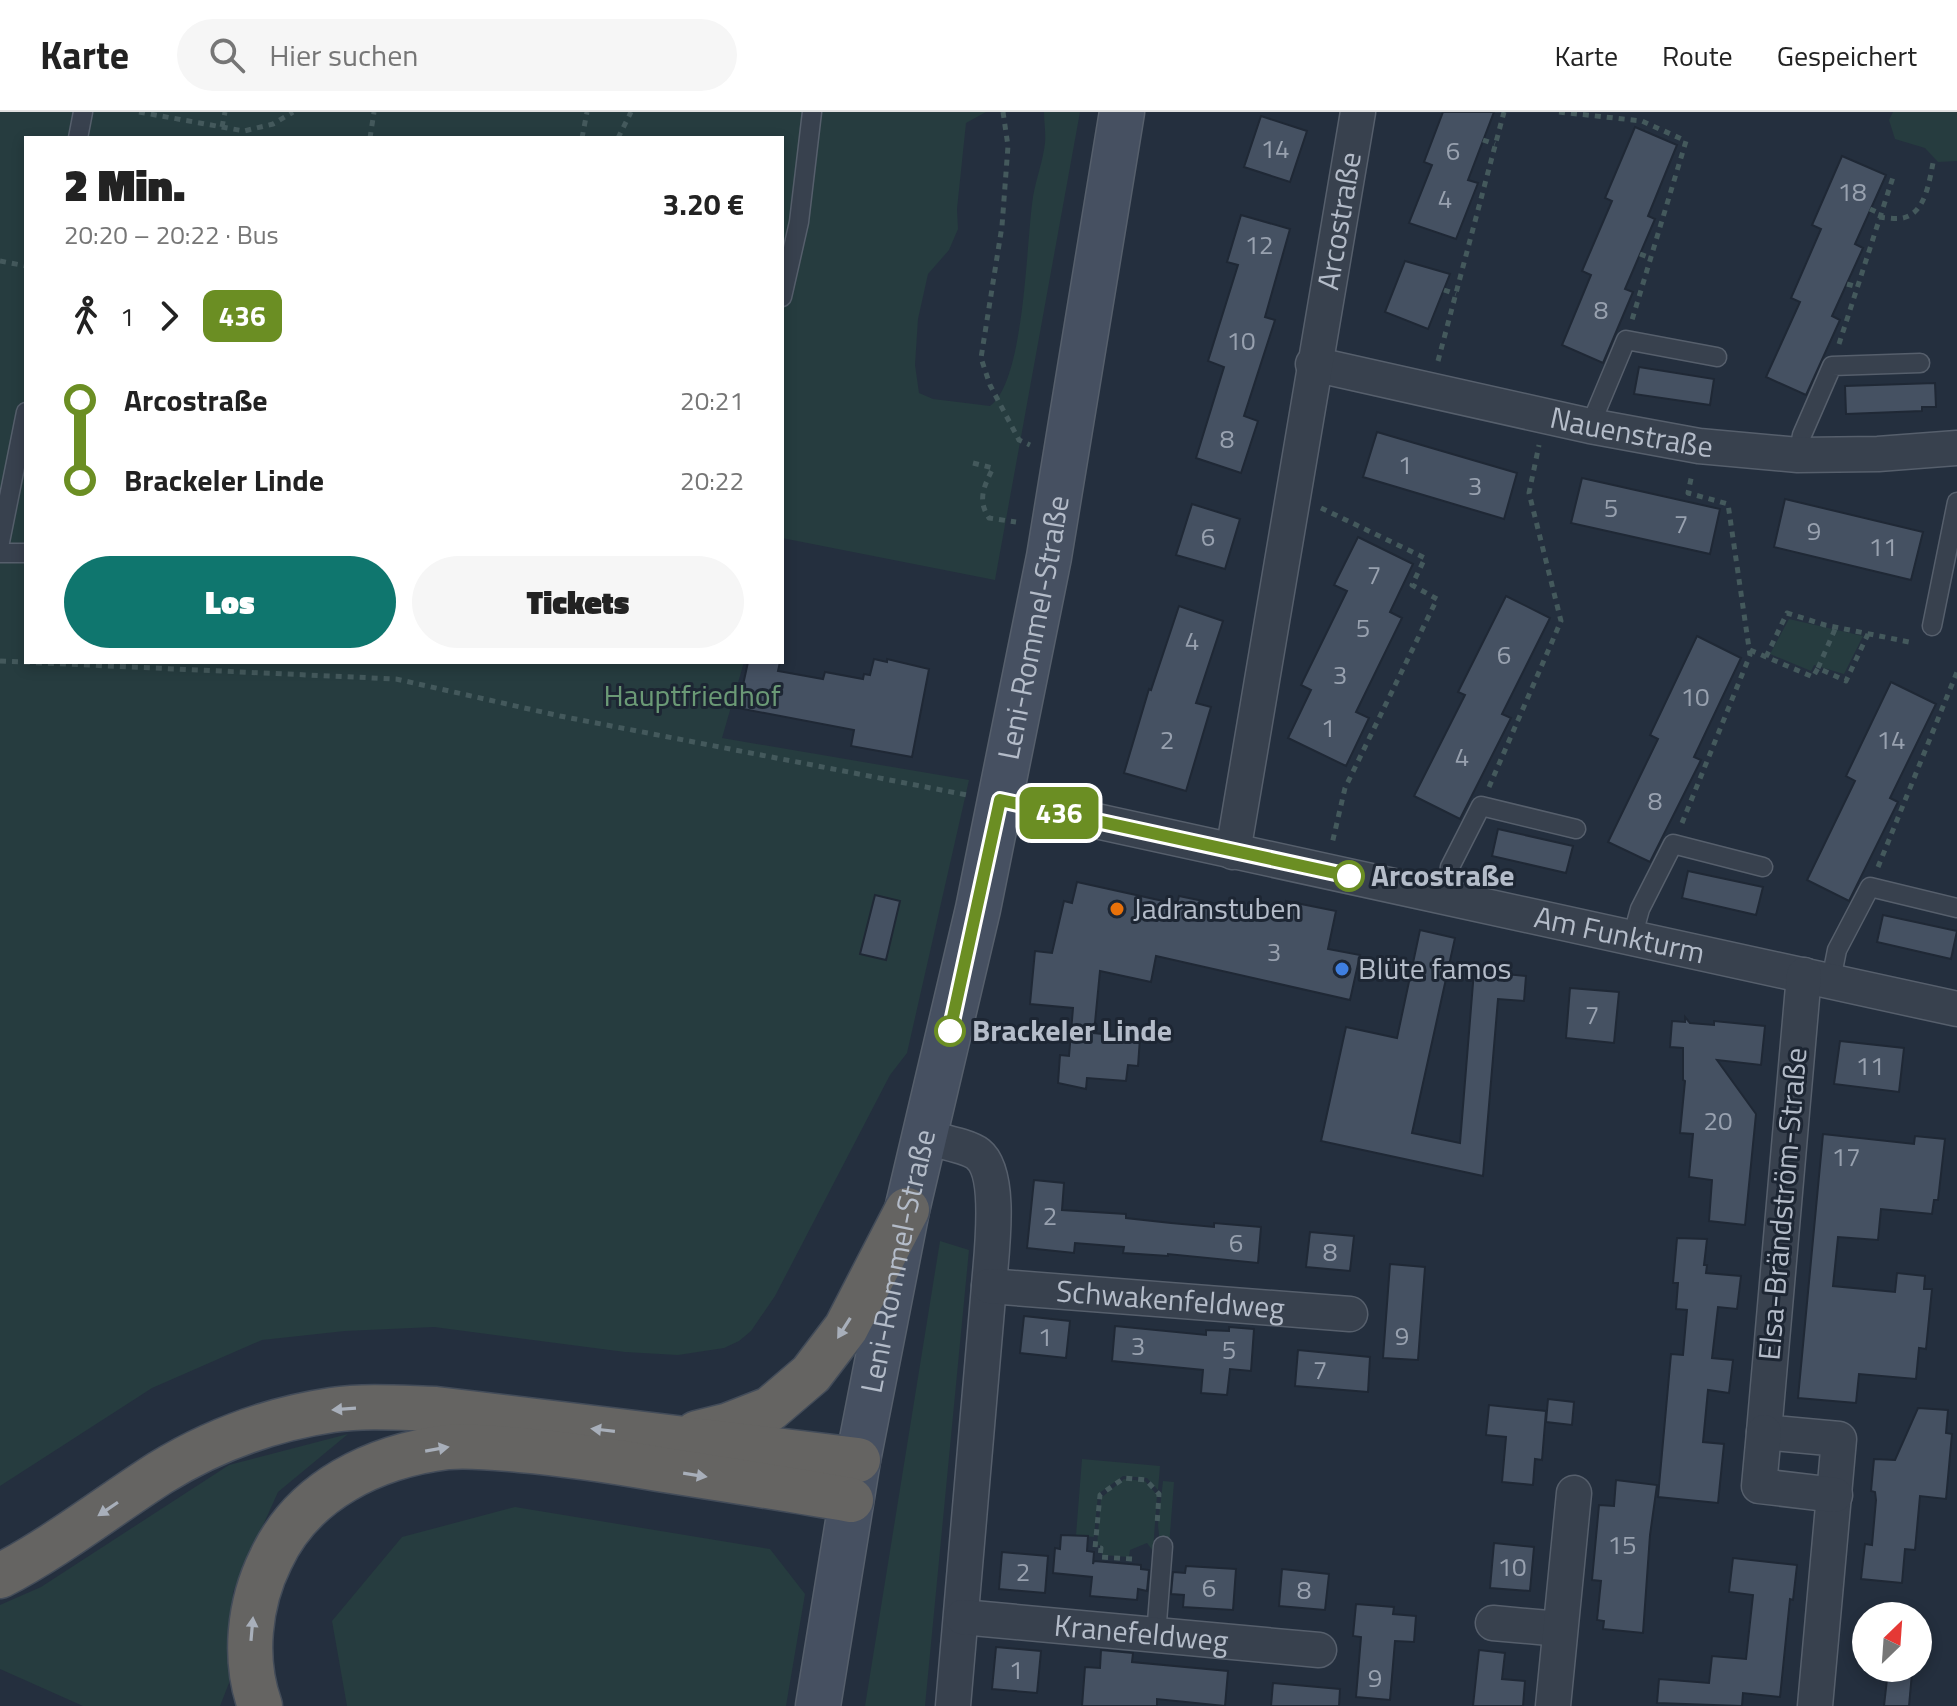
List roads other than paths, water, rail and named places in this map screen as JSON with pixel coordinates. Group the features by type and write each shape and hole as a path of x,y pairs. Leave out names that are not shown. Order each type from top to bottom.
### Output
{"highway":[{"path":"681,1437 729,1425 770,1409 811,1374 846,1328 907,1210"},
{"path":"0,1576 95,1518 162,1472 234,1435 282,1420 333,1410 383,1407 436,1409 681,1437 854,1480"},
{"path":"260,1706 254,1689 250,1634 263,1573 295,1519 322,1495 370,1467 408,1455 450,1447 490,1447 854,1480"}],"main road":[{"name":"Leni-Rommel-Straße","path":"818,1706 854,1480 907,1210 978,909 1049,557 1122,112"}],"street":[{"name":"Arcostraße","path":"1233,852 1358,112"},
{"name":"Nauenstraße","path":"1313,364 1590,426 1699,446 1798,455 1878,454 1957,448"},
{"name":"Am Funkturm","path":"1000,800 1957,1009"},
{"name":"Elsa-Brändström-Straße","path":"1817,978 1759,1486 1835,1495"},
{"path":"925,1137 977,1152 988,1167 992,1186 993,1233 953,1706"},
{"name":"Schwakenfeldweg","path":"989,1286 1350,1314"},
{"path":"1764,1432 1839,1439 1815,1706"},
{"path":"1553,1706 1574,1493"},
{"name":"Kranefeldweg","path":"962,1617 1319,1650"},
{"path":"1493,1623 1560,1629"}],"lane":[{"path":"78,136 83,112"},
{"path":"784,288 799,222 812,112"},
{"path":"1590,426 1626,340 1717,357"},
{"path":"1798,455 1802,435 1832,366 1920,363"},
{"path":"0,542 24,422"},
{"path":"1932,626 1957,502"},
{"path":"0,553 24,553"},
{"path":"1445,897 1450,867 1481,806 1576,829"},
{"path":"1632,938 1640,909 1673,844 1763,867"},
{"path":"1817,978 1837,950 1870,887 1957,908"},
{"path":"1156,1635 1163,1546"}],"place":[{"name":"Arcostraße","path":"1349,876"},
{"name":"Jadranstuben","path":"1117,909"},
{"name":"Blüte famos","path":"1342,969"},
{"name":"Brackeler Linde","path":"950,1031"}],"park label":[{"name":"Hauptfriedhof","path":"692,696"}]}
